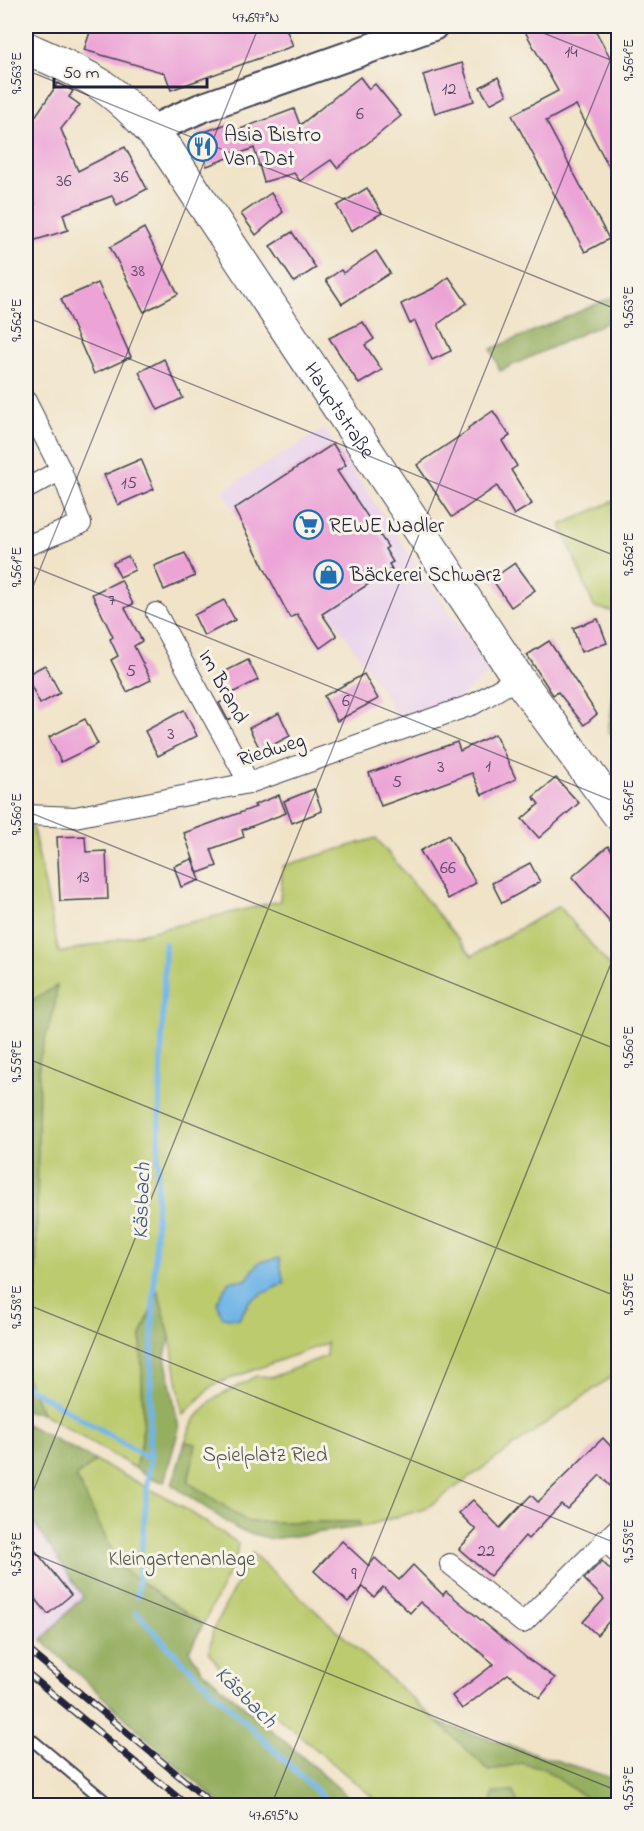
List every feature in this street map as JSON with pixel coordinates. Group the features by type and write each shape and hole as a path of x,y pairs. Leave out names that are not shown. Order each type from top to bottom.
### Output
{"main road":[{"path":"151,130 201,108 434,26"},
{"name":"Hauptstraße","path":"26,48 102,86 151,130 168,151 518,678 618,814"}],"street":[{"path":"26,401 61,470 81,524 26,546"},
{"path":"26,489 61,470"},
{"name":"Im Brand","path":"156,613 249,783"},
{"name":"Riedweg","path":"26,815 75,817 249,783 474,704 518,678"},
{"path":"450,1563 523,1623 614,1540"}],"lane":[{"path":"26,1736 111,1806"}],"shaded area":[{"path":"324,429 491,672 459,698 398,721 383,692 326,607 320,602 290,618 223,490"},
{"path":"26,1511 83,1596 42,1640 26,1627"}],"green space":[{"path":"618,295 618,317 500,371 491,349"},
{"path":"618,499 618,617 611,611 594,607 561,525"},
{"path":"618,666 618,740 608,731"},
{"name":"Spielplatz Ried","path":"26,823 32,824 59,953 280,901 283,866 376,838 472,956 559,906 618,976 618,1372 425,1509 361,1527 358,1522 248,1522 188,1482 195,1444 185,1442 194,1420 212,1400 256,1376 273,1377 326,1356 327,1343 213,1385 183,1415 170,1337 158,1293 141,1336 142,1441 135,1468 42,1413 26,1377 26,1292 36,1289 39,1061 55,1004 56,986 26,1004","holes":["229,1281 284,1283 250,1300 239,1319"]},
{"path":"57,986 55,1004 39,1061 36,1290 26,1292 26,1004"},
{"path":"158,1291 170,1337 165,1356 179,1429 164,1482 154,1480 135,1468 142,1441 141,1336"},
{"path":"26,1377 42,1413 26,1411"},
{"path":"26,1424 96,1461 76,1477 120,1567 203,1625 189,1651 202,1670 358,1805 223,1805 169,1759 42,1640 83,1596 26,1511"},
{"path":"185,1442 196,1444 188,1482 248,1522 359,1522 361,1527 271,1539 239,1530 172,1485"},
{"name":"Kleingartenanlage","path":"96,1461 173,1501 238,1543 236,1558 203,1625 120,1567 75,1477"},
{"path":"252,1553 489,1771 521,1763 544,1769 597,1805 519,1805 512,1792 493,1793 491,1805 382,1805 225,1675 209,1652 213,1630"},
{"path":"439,1723 618,1780 618,1805 597,1805 544,1769 521,1763 489,1771"},
{"path":"513,1792 519,1805 491,1805 493,1793"}],"water":[{"path":"279,1258 284,1283 250,1300 239,1319 222,1317 217,1302 229,1281 246,1280 259,1262"}],"building":[{"path":"92,26 155,26 190,34 212,26 285,26 293,46 171,90 165,73 84,50"},
{"path":"522,26 593,26 618,72 618,184 576,105 546,121 609,239 585,252 512,115 558,91"},
{"path":"462,63 474,101 435,113 423,75"},
{"path":"360,77 369,89 375,84 401,116 337,168 331,160 300,181 294,173 264,182 254,148 207,166 196,135 229,123 232,132 294,109 300,125"},
{"path":"498,77 507,95 490,104 480,87"},
{"path":"58,83 73,91 69,97 80,105 61,129 78,171 125,147 147,189 117,205 112,196 63,214 68,230 26,243 26,207 35,204 26,169 26,130"},
{"path":"367,188 382,213 351,231 337,206"},
{"path":"271,193 283,212 256,235 241,214"},
{"path":"144,228 178,294 144,312 110,247"},
{"path":"292,232 316,268 294,282 270,246"},
{"path":"376,251 390,273 342,304 326,280 341,270 343,273"},
{"path":"449,277 467,303 438,324 451,351 432,360 415,321 410,324 401,304 434,288"},
{"path":"98,283 131,357 94,374 61,299"},
{"path":"363,322 374,339 365,345 382,370 359,384 329,338"},
{"path":"164,359 183,398 158,410 139,372"},
{"path":"493,411 510,436 502,441 517,466 511,470 532,504 514,515 497,486 452,517 417,465"},
{"name":"REWE Nadler","path":"333,444 346,465 337,471 388,547 385,549 393,562 389,564 392,569 322,614 337,636 320,648 297,614 290,618 234,509"},
{"path":"141,459 154,489 118,505 104,475"},
{"path":"185,553 195,576 164,590 154,566"},
{"path":"128,556 135,570 120,577 113,563"},
{"path":"515,563 535,590 511,607 492,579"},
{"path":"121,580 133,604 125,608 142,641 134,646 151,680 127,692 111,660 118,656 110,639 113,637 92,594"},
{"path":"224,600 235,620 204,636 194,615"},
{"path":"598,619 607,643 581,652 573,628"},
{"path":"549,641 597,714 584,725 558,692 553,695 527,655"},
{"path":"248,660 258,680 230,694 220,674"},
{"path":"45,665 60,693 40,704 26,675"},
{"path":"364,674 378,699 337,721 324,696"},
{"path":"232,696 241,714 228,720 219,703"},
{"path":"184,710 197,736 158,756 145,731"},
{"path":"279,713 290,736 261,751 249,728"},
{"path":"85,719 98,744 61,762 49,737"},
{"path":"495,734 516,779 482,795 472,773 381,806 369,773 457,742 460,751"},
{"path":"556,778 579,803 539,838 522,819 539,804 533,797"},
{"path":"314,789 322,811 292,823 284,801"},
{"path":"279,795 286,813 242,830 244,837 211,849 217,866 198,873 184,833 256,807 254,805"},
{"path":"448,835 476,883 448,899 420,851"},
{"path":"85,836 86,852 106,851 108,899 60,901 57,837"},
{"path":"608,846 618,859 618,932 572,877"},
{"path":"192,859 200,880 181,887 174,866"},
{"path":"530,863 540,882 502,903 492,883"},
{"path":"603,1438 618,1454 618,1478 610,1486 600,1475 567,1509 561,1504 528,1539 525,1536 490,1576 459,1549 476,1530 459,1513 473,1500 500,1528 531,1495 538,1502"},
{"path":"26,1539 71,1595 48,1614 26,1587"},
{"path":"342,1541 369,1566 375,1558 399,1580 413,1565 443,1595 446,1591 528,1659 555,1678 540,1698 508,1674 462,1709 452,1696 494,1664 420,1602 410,1613 383,1587 374,1597 363,1587 348,1602 314,1571"},
{"path":"602,1561 618,1578 618,1614 617,1612 597,1635 583,1622 604,1599 584,1579"}],"waterway":[{"name":"Käsbach","path":"137,1597 150,1459 165,944"},
{"name":"Käsbach","path":"26,1386 150,1459"},
{"name":"Käsbach","path":"136,1612 171,1650 332,1806"}],"railway":[{"path":"26,1648 215,1806"},
{"path":"26,1672 188,1806"}],"place":[{"name":"Asia Bistro Van Dat","path":"203,146"},
{"name":"REWE Nadler","path":"308,525"},
{"name":"Bäckerei Schwarz","path":"329,574"}]}
